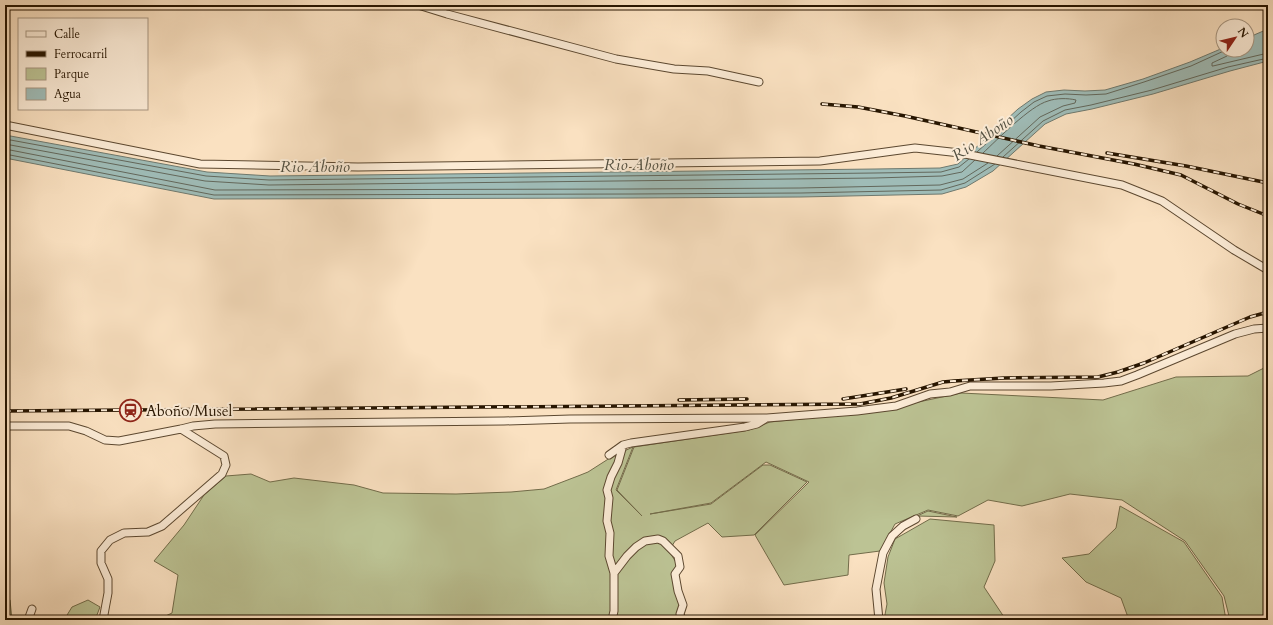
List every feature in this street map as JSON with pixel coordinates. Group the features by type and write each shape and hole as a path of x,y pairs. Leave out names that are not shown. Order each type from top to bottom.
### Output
{"street":[{"path":"418,5 616,59 674,69 708,71 759,82"},
{"path":"5,125 200,164 366,167 820,161 915,148 960,153 1122,185 1162,201 1234,250 1268,270"},
{"path":"5,426 69,426 86,431 104,440 119,441 193,426 215,424 767,418 857,411 896,406 930,394 950,392 970,386 1051,386 1121,381 1235,334 1254,329 1268,328"},
{"path":"609,455 623,445 631,443 745,427 757,424 767,418"},
{"path":"103,620 108,593 108,579 101,563 101,551 110,540 124,533 148,532 162,526 222,474 226,465 224,456 181,429"},
{"path":"612,620 614,611 614,573 609,556 610,533 607,520 609,498 607,490 611,477 618,463 623,445"},
{"path":"879,620 876,589 883,553 892,536 903,526 916,519"},
{"path":"614,573 627,556 645,541 658,539 663,541 678,556 680,567 675,574 678,591 683,605 680,614 682,620"},
{"path":"28,620 32,609"}],"green space":[{"path":"1268,366 1268,620 1230,620 1224,596 1185,541 1122,500 1070,494 1022,506 988,500 958,516 928,510 895,524 880,551 849,555 848,575 784,585 755,535 809,482 766,462 711,503 650,514 711,504 763,465 770,465 807,482 754,535 722,537 708,523 675,541 669,551 677,564 682,605 680,620 157,620 172,613 178,575 154,561 184,525 204,495 226,476 251,474 270,482 294,478 354,485 383,493 456,494 511,492 544,489 588,472 613,456 633,447 616,490 642,516 617,490 634,447 749,430 770,422 871,412 961,393 1103,400 1176,377 1248,376"},
{"path":"1120,506 1184,542 1222,597 1226,620 1129,620 1121,598 1086,582 1062,558 1089,554 1116,528"},
{"path":"928,511 957,517 917,516"},
{"path":"930,519 994,525 995,561 984,587 1006,620 884,620 887,604 884,583 888,557 895,539"},
{"path":"5,594 10,600 12,620 5,620"},
{"path":"88,600 100,607 95,620 64,620 72,607"}],"water":[{"path":"1268,29 1268,61 1153,94 1066,114 1045,124 993,171 966,187 942,194 801,197 214,199 5,158 5,135 207,172 270,176 940,168 958,164 1018,109 1032,99 1046,92 1064,90 1105,90 1143,79 1215,51 1215,58 1255,58 1255,35"}],"railway":[{"path":"822,104 858,107 905,116 1039,146 1134,164 1181,175 1238,204 1268,216"},
{"path":"1107,153 1186,166 1268,183"},
{"path":"5,411 860,404 891,398 943,382 1004,378 1098,377 1144,363 1250,317 1268,312"},
{"path":"843,399 906,389"},
{"path":"679,400 747,399"}],"place":[{"name":"Aboño/Musel","path":"131,411"}],"water label":[{"name":"Rio Aboño","path":"982,137"},
{"name":"Rio Aboño","path":"639,164"},
{"name":"Rio Aboño","path":"315,166"}]}
